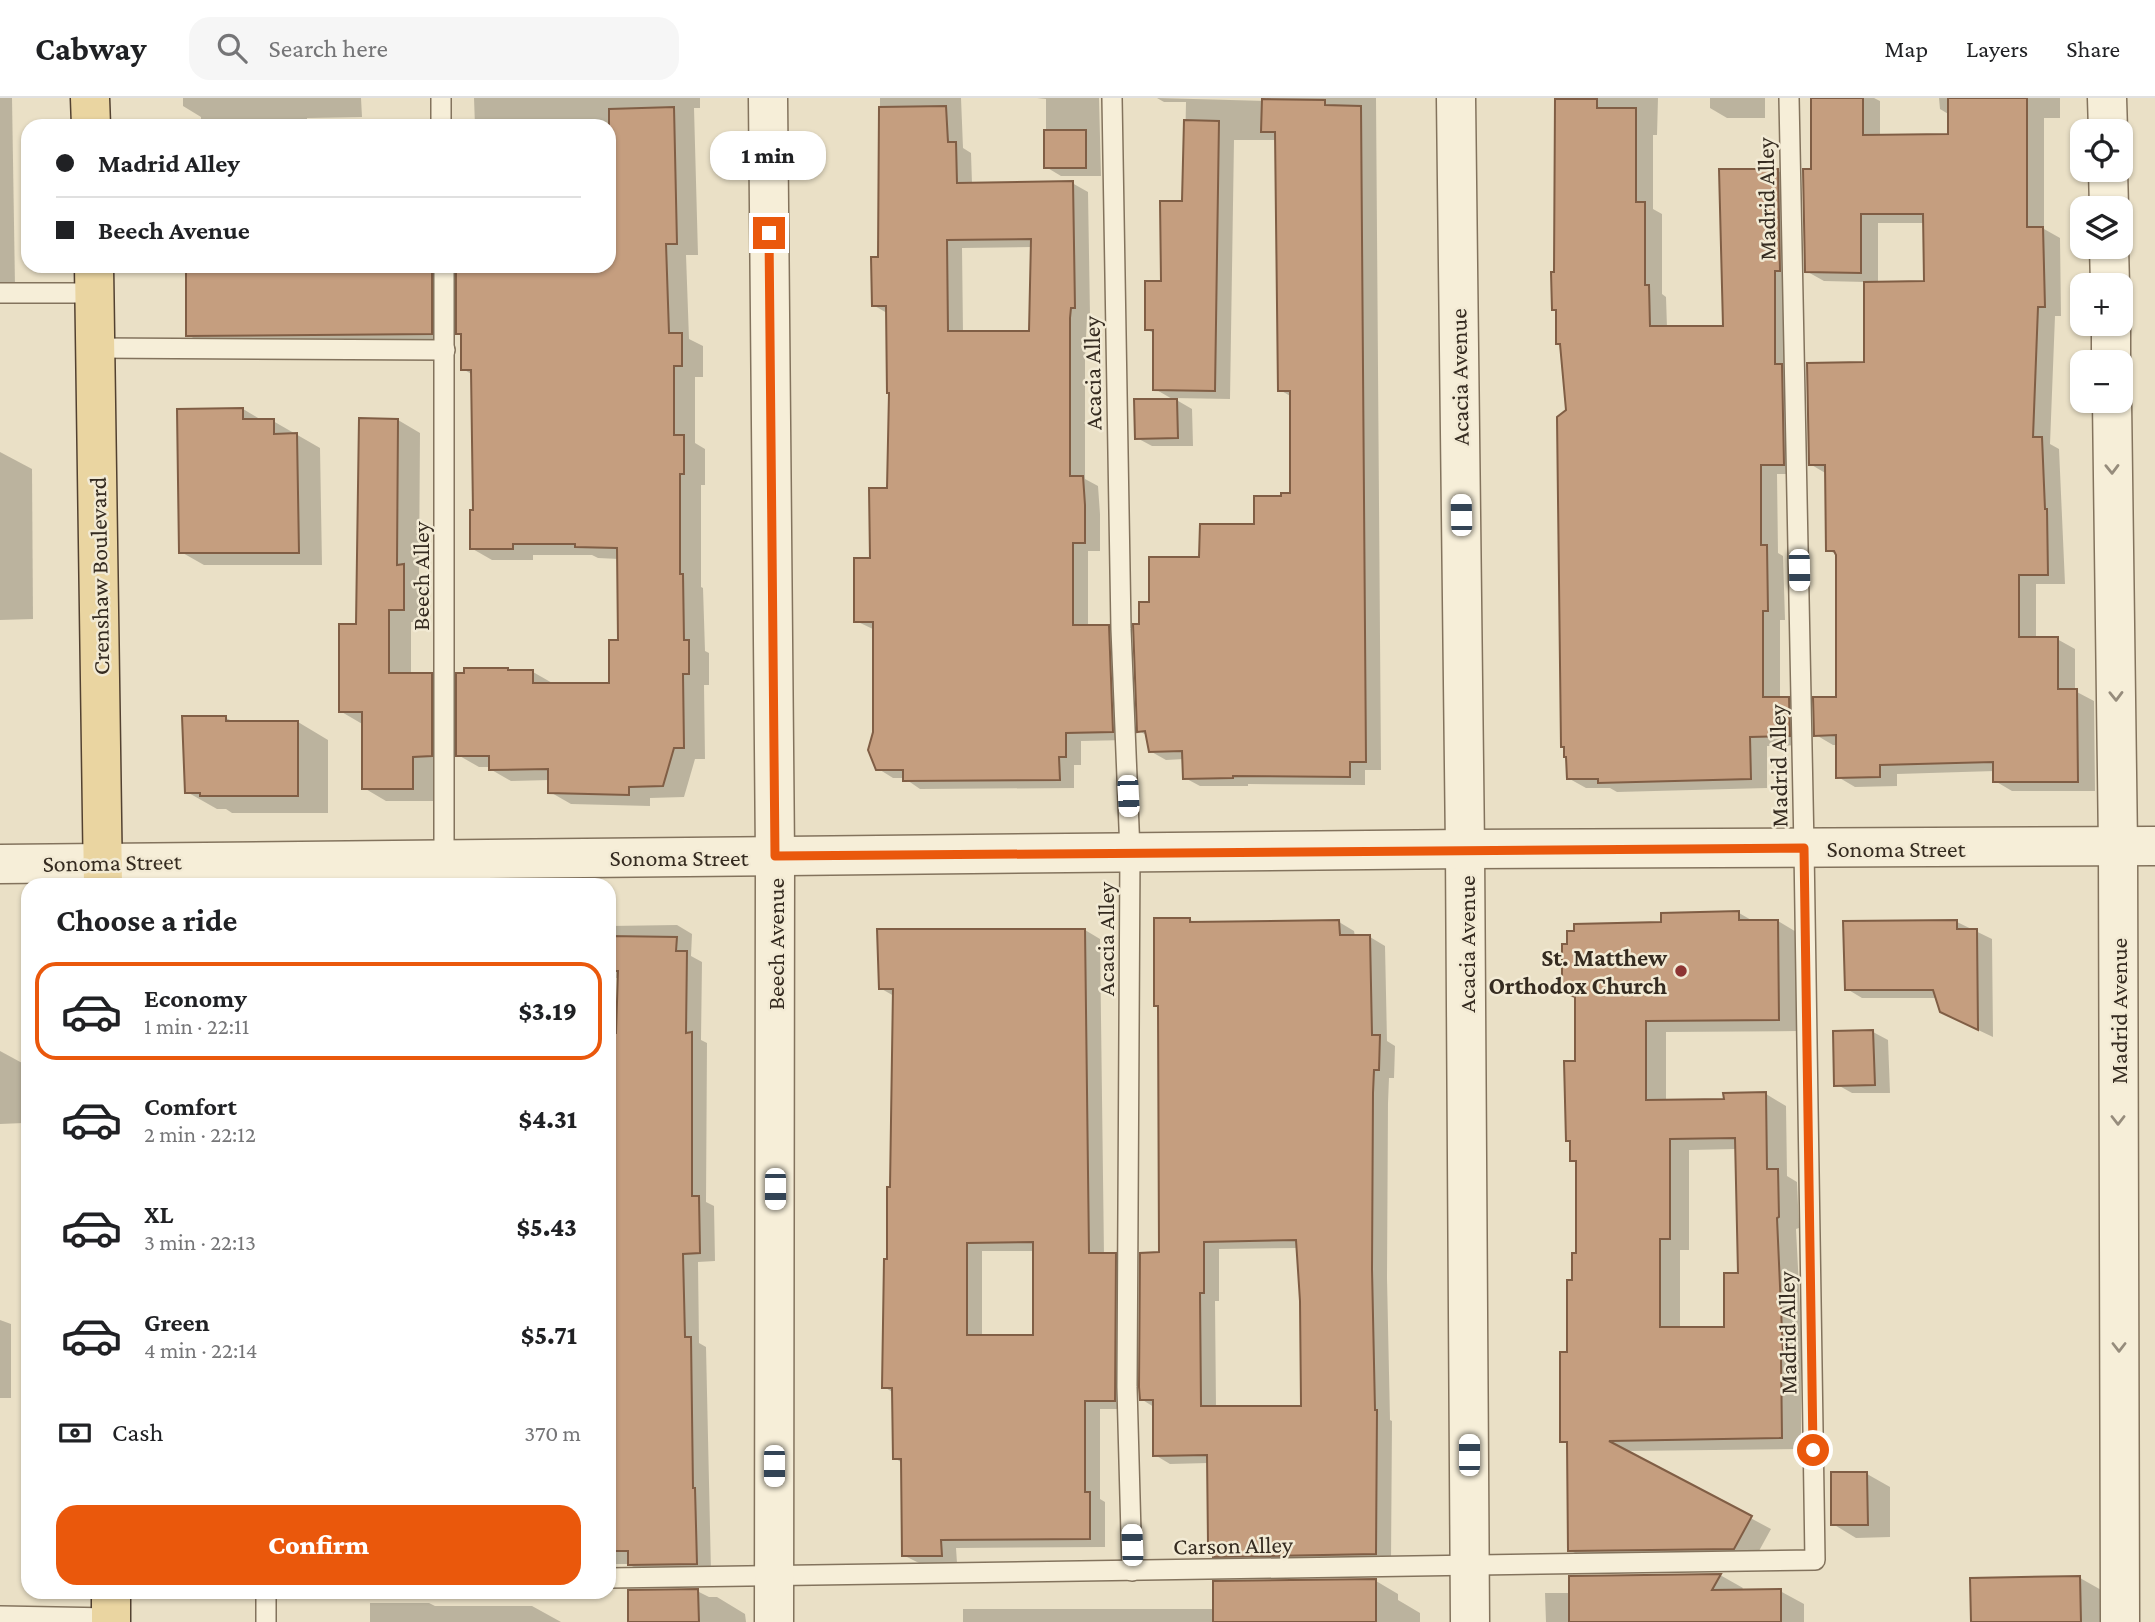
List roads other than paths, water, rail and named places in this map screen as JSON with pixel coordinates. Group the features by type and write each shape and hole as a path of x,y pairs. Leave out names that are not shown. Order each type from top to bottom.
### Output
{"main road":[{"path":"90,98 91,119"},
{"name":"Crenshaw Boulevard","path":"94,279 103,874"}],"street":[{"name":"Beech Avenue","path":"768,98 775,856 774,1622"},
{"name":"Acacia Avenue","path":"1456,98 1465,849 1470,1622"},
{"path":"2108,98 2108,119"},
{"name":"Madrid Avenue","path":"2112,413 2118,847 2120,1622"},
{"name":"Sonoma Street","path":"0,864 103,874 444,872 775,856 2155,846"}],"lane":[{"path":"441,98 441,119"},
{"name":"Acacia Alley","path":"1112,98 1121,615 1130,852 1127,1387 1132,1571"},
{"name":"Madrid Alley","path":"1789,98 1815,1560"},
{"name":"Beech Alley","path":"443,273 444,872"},
{"path":"0,293 94,279"},
{"path":"95,348 445,350"},
{"name":"Carson Alley","path":"616,1578 1815,1560"},
{"path":"266,1599 266,1622"},
{"path":"0,1616 111,1611"}],"place":[{"name":"St. Matthew Orthodox Church","path":"1681,971"}]}
